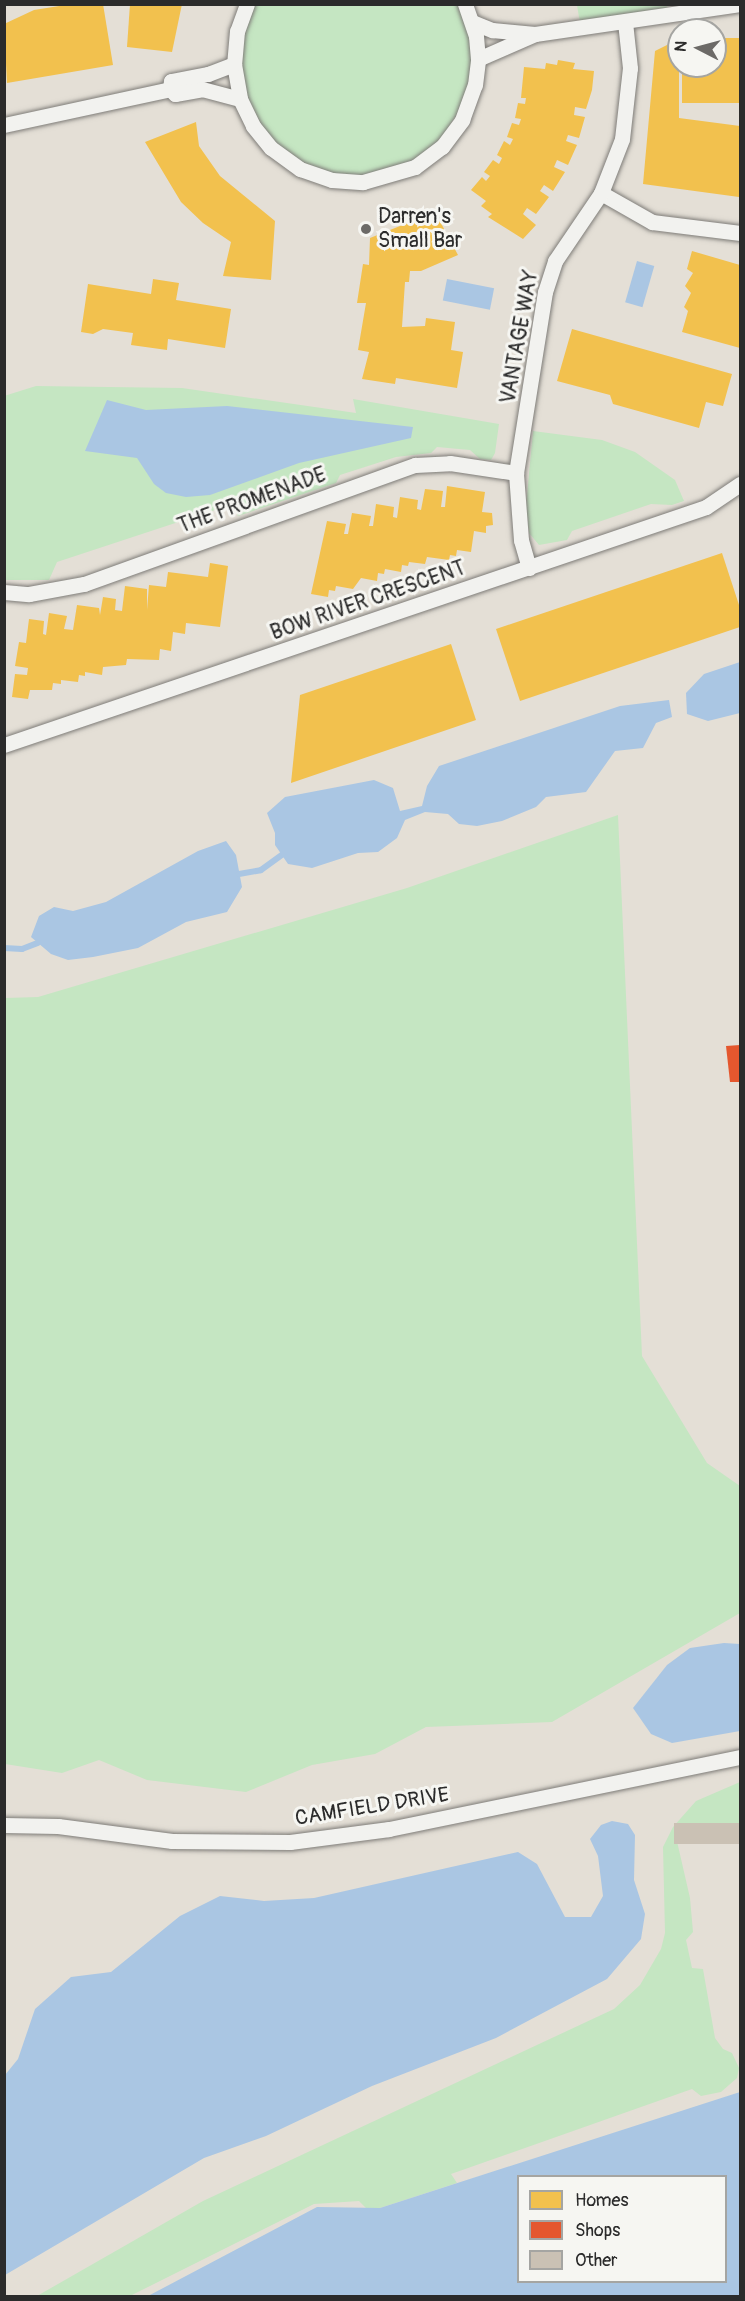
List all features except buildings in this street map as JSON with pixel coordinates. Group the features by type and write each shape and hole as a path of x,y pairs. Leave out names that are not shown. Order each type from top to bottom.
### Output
{"street":[{"path":"247,4 237,31 234,64 240,99 263,139 300,168 350,182 383,179 415,167 442,147 469,106 478,59 472,22 465,4"},
{"path":"472,22 492,30 535,34 740,4"},
{"name":"VANTAGE WAY","path":"529,568 521,540 516,474 545,292 555,261 601,193 622,139 630,68 625,22"},
{"path":"478,59 535,34"},
{"path":"170,89 171,81 208,74 234,64"},
{"path":"170,89 175,93 202,89 240,99"},
{"path":"4,125 170,89"},
{"path":"601,193 652,222 741,233"},
{"name":"THE PROMENADE","path":"4,592 29,594 84,584 415,465 450,463 516,474"},
{"name":"BOW RIVER CRESCENT","path":"4,745 706,507 741,484"},
{"name":"CAMFIELD DRIVE","path":"4,1825 58,1826 184,1841 290,1842 389,1829 741,1757"}],"green space":[{"path":"247,5 465,5 475,85 430,157 363,182 300,169 248,117 237,31"},
{"path":"577,5 667,5 668,15 581,29"},
{"path":"36,386 182,388 356,413 353,399 499,424 495,453 491,460 480,459 470,450 437,447 431,453 396,457 340,475 336,483 238,516 233,504 57,562 49,580 5,580 4,396"},
{"path":"533,431 602,440 635,452 675,480 684,501 672,505 651,504 572,531 567,540 539,545 529,533 526,506"},
{"path":"618,815 642,1356 707,1463 740,1486 740,1613 552,1722 426,1727 375,1754 312,1765 246,1792 147,1780 99,1760 62,1773 5,1764 5,998 38,997 407,888"},
{"path":"740,1782 740,1823 676,1837 690,1898 693,1932 686,1940 692,1968 703,1969 715,2038 723,2049 732,2053 739,2068 737,2078 721,2092 701,2096 692,2089 451,2174 457,2183 380,2208 366,2208 359,2201 314,2204 130,2296 37,2296 203,2201 614,2009 640,1985 661,1949 665,1933 663,1847 673,1827 696,1801"}],"water":[{"path":"637,261 654,266 642,307 625,302"},
{"path":"447,279 494,288 490,310 443,301"},
{"path":"107,400 146,410 227,406 413,427 411,438 299,463 210,495 186,497 166,493 154,484 137,458 85,451"},
{"path":"740,662 740,713 708,721 687,714 686,693 704,674"},
{"path":"669,700 672,717 656,723 643,748 615,751 586,792 546,797 536,807 502,821 477,826 459,824 448,814 425,812 405,820 397,838 378,852 358,853 312,868 288,864 275,845 275,833 267,813 285,797 374,780 393,788 400,811 422,806 427,786 439,766 620,706"},
{"path":"226,841 236,855 242,887 227,912 186,922 138,948 93,957 68,960 51,954 31,937 39,916 54,907 73,911 106,902 198,851"},
{"path":"724,1643 740,1644 740,1731 672,1743 651,1734 633,1708 667,1665 690,1648"},
{"path":"612,1821 628,1824 635,1835 634,1880 645,1914 641,1939 607,1979 496,2038 372,2086 266,2136 204,2158 5,2275 5,2075 18,2059 35,2009 71,1977 111,1972 180,1916 220,1896 264,1901 314,1898 518,1852 537,1864 565,1917 591,1917 603,1896 598,1856 590,1839 601,1825"},
{"path":"740,2092 740,2296 148,2296 317,2207 380,2208"}],"waterway":[{"path":"239,874 261,870 282,855"},
{"path":"4,948 22,949 38,943"}],"place":[{"name":"Darren's Small Bar","path":"366,229"}]}
